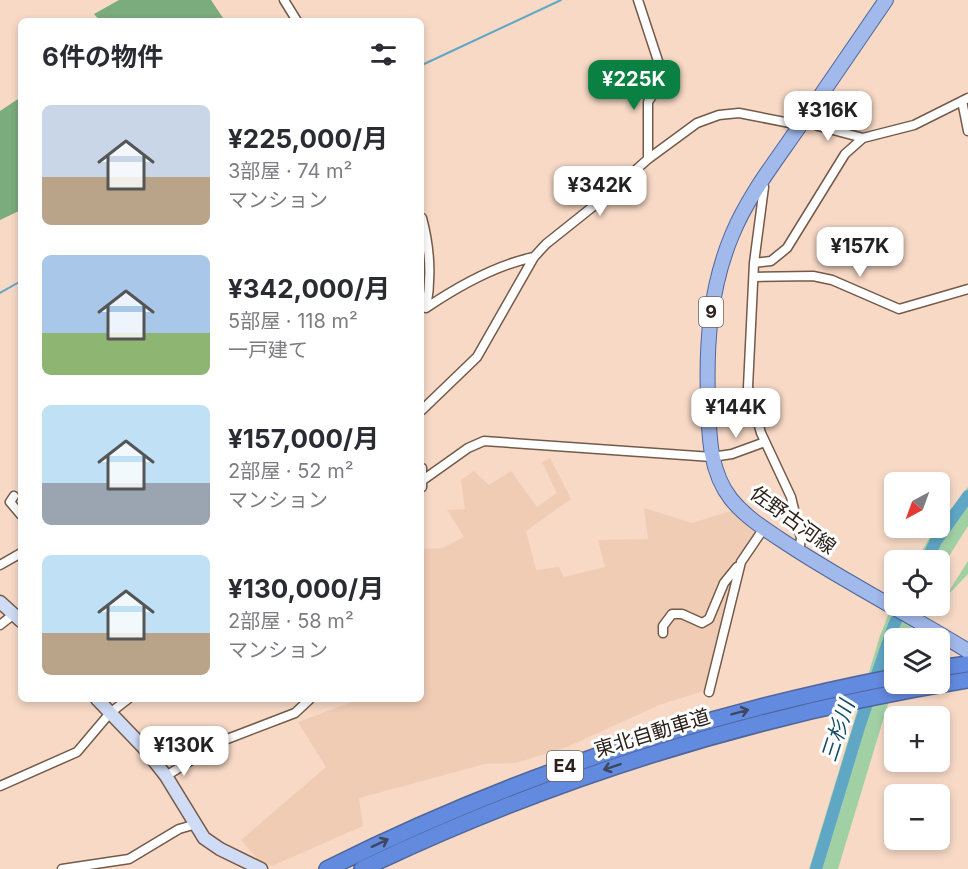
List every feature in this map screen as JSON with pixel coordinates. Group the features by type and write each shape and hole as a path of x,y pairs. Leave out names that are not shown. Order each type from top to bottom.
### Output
{"highway":[{"path":"950,666 968,664"},
{"name":"東北自動車道","path":"327,869 452,811 566,765 686,727 814,693 884,679"},
{"name":"東北自動車道","path":"362,869 459,825 569,781 701,739 811,711 968,680"}],"main road":[{"name":"佐野古河線","path":"886,0 761,181 731,235 712,303 707,351 712,457 721,482 731,499 764,528 799,552 968,651"}],"street":[{"path":"284,0 295,18"},
{"path":"638,0 660,67 657,88 648,102 648,159"},
{"path":"754,263 771,261 787,248 844,154 863,138 914,125 965,99 968,131"},
{"path":"424,408 477,357 534,257 561,229 697,123 719,115 739,113 803,122 863,138"},
{"path":"761,181 764,187 763,203 754,263 748,387 756,420 791,497 801,538 799,552"},
{"path":"424,225 428,239 431,282 424,310"},
{"path":"424,310 452,291 521,260 534,257"},
{"path":"754,277 813,276 832,280 899,309 968,289"},
{"path":"424,482 468,448 491,440 712,457 732,454 765,442"},
{"path":"14,496 10,502 18,511"},
{"path":"663,633 663,626 672,614 681,614 702,623 710,619 724,583 764,528"},
{"path":"0,565 18,555"},
{"path":"709,692 741,562"},
{"path":"0,602 17,618 0,625"},
{"path":"100,702 144,748 166,776 194,825 212,844 261,869"},
{"path":"0,786 77,752 110,713 124,702"},
{"path":"166,776 222,741 295,713 307,702"},
{"path":"62,869 129,859 194,825"}],"shaded area":[{"path":"550,458 571,499 526,531 536,570 559,567 564,577 605,567 598,540 648,539 644,508 692,523 734,510 754,527 756,532 737,562 707,690 659,705 567,747 516,763 485,764 359,798 363,826 272,866 260,862 241,840 326,767 298,722 352,702 424,702 424,549 442,548 464,537 447,510 465,509 461,480 474,471 489,485 511,471 537,507 557,493 542,462"}],"green space":[{"path":"119,0 211,0 223,18 97,18 94,14"},
{"path":"18,99 18,211 0,220 0,111"},
{"path":"968,487 968,526 950,555 950,550 922,550 929,538 950,538 950,510"},
{"path":"968,561 968,574 950,593"},
{"path":"888,616 916,616 911,628 884,628 884,694 891,694 887,706 884,706 884,717 838,869 809,869 880,636"}],"waterway":[{"path":"424,64 561,0"},
{"path":"0,293 18,283"},
{"name":"三杉川","path":"932,550 968,496"},
{"name":"三杉川","path":"816,869 860,724 898,616"}]}
